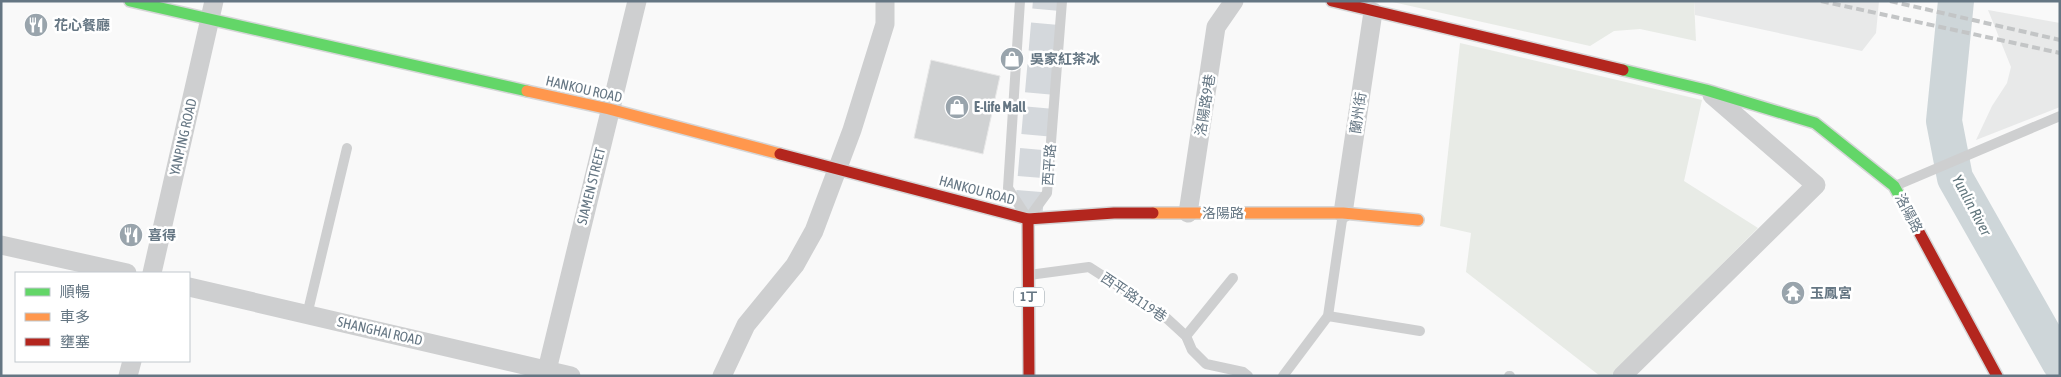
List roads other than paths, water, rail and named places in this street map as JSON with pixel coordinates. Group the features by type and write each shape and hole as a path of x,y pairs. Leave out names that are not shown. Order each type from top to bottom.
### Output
{"street":[{"name":"HANKOU ROAD","path":"130,1 212,10 609,109 1028,219"},
{"name":"SIAMEN STREET","path":"547,370 636,1"},
{"path":"722,376 746,325 795,265 814,231 852,130 885,24 885,1"},
{"name":"洛陽路9巷","path":"1188,213 1216,27 1234,1"},
{"name":"洛陽路","path":"1332,1 1706,90 1815,123 1894,186 1997,376"},
{"name":"YANPING ROAD","path":"152,272 212,10"},
{"name":"蘭州街","path":"1343,213 1373,12"},
{"name":"洛陽路","path":"1622,376 1816,185 1706,90"},
{"name":"洛陽路","path":"1028,219 1114,213 1343,213 1418,220"},
{"name":"1丁","path":"1028,219 1029,376"},
{"path":"1,245 122,272"},
{"name":"SHANGHAI ROAD","path":"190,287 571,376"},
{"path":"128,376 132,362"}],"lane":[{"path":"1020,1 1008,188 1028,219"},
{"name":"西平路","path":"1028,219 1047,193 1062,1"},
{"path":"1894,186 2060,116"},
{"path":"308,314 347,148"},
{"path":"1283,376 1328,316 1343,213"},
{"name":"西平路119巷","path":"1029,274 1089,267 1162,314 1186,336 1192,350 1206,364 1243,372 1248,376"},
{"path":"1186,336 1233,278"},
{"path":"1328,316 1420,331"}],"waterway":[{"name":"Yunlin River","path":"1956,1 1944,121 1955,178 2060,363"}],"tunnel":[{"path":"1028,219 1047,1"}],"railway":[{"path":"1821,1 2060,53"},
{"path":"1890,1 2060,40"}],"place":[{"name":"花心餐廳","path":"36,25"},
{"name":"吳家紅茶冰","path":"1012,59"},
{"name":"E-life Mall","path":"957,107"},
{"name":"喜得","path":"131,235"},
{"name":"玉鳳宮","path":"1793,293"}]}
